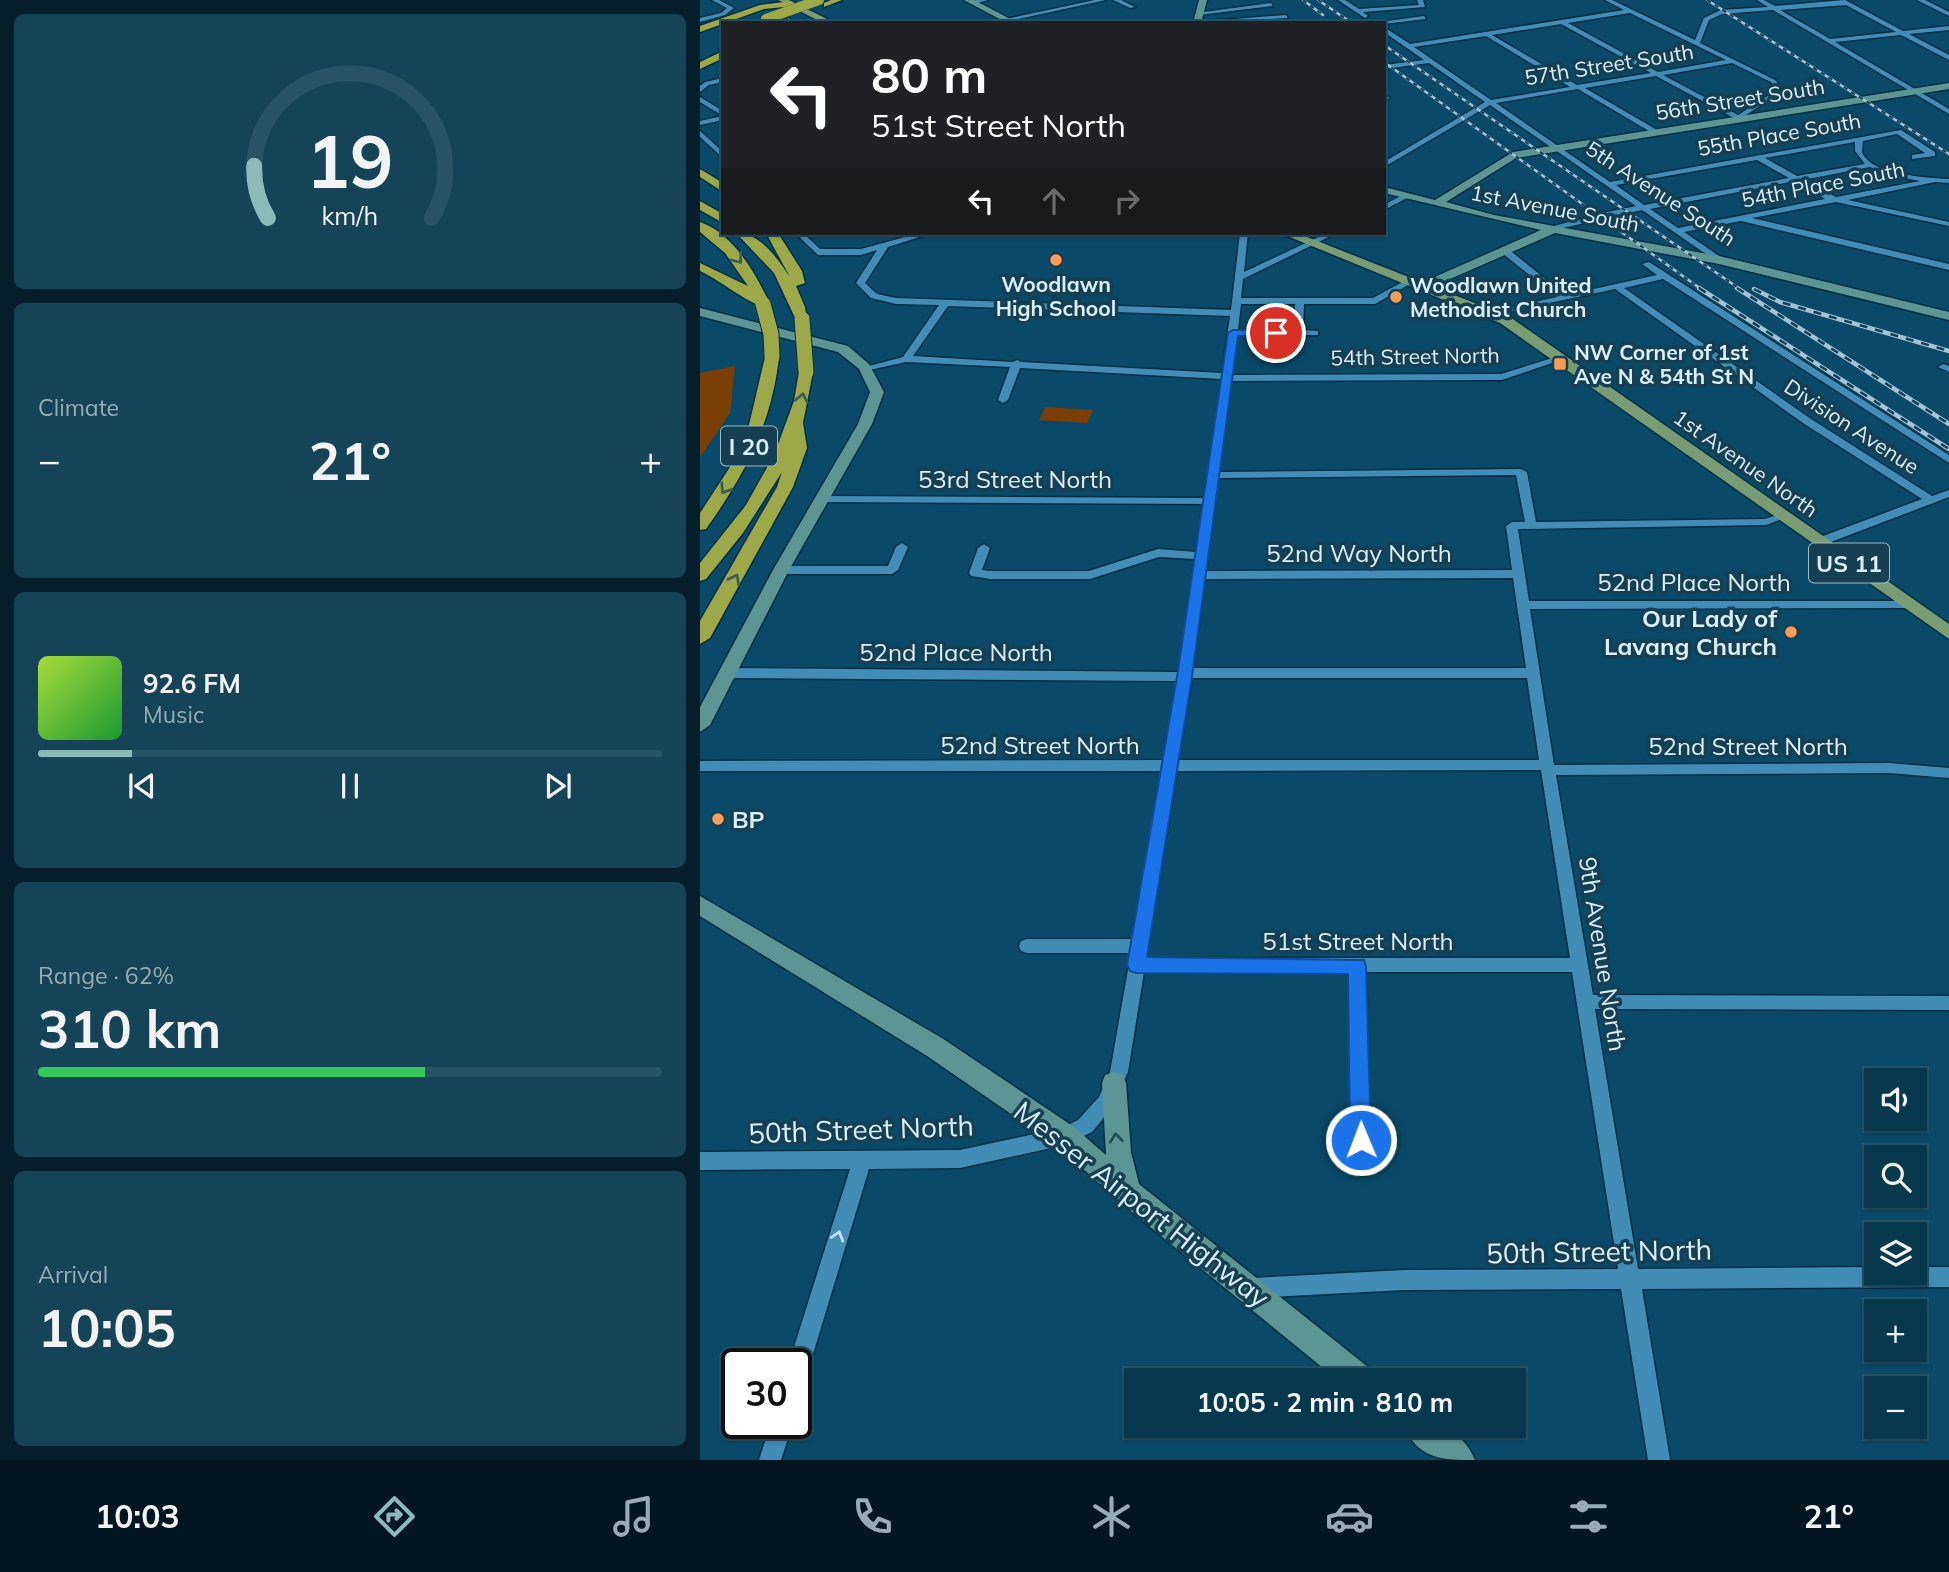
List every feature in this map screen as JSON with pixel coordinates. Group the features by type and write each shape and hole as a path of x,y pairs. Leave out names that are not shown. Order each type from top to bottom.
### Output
{"highway":[{"path":"747,12 759,4 753,0"},
{"path":"767,20 819,0"},
{"path":"788,21 838,0"},
{"path":"722,21 780,2 792,4"},
{"path":"700,29 721,21"},
{"path":"707,49 721,43"},
{"path":"700,63 721,53"},
{"path":"700,77 721,67"},
{"path":"700,172 721,188"},
{"path":"700,205 721,218"},
{"path":"700,226 733,252 751,277 763,304"},
{"path":"744,235 773,264 801,314"},
{"name":"I 20","path":"700,575 766,488 796,424 806,372 801,314 795,271 773,235"},
{"path":"700,267 715,272 744,289 763,304"},
{"name":"I 20","path":"700,525 731,481 756,431 768,392 772,357 771,334 763,304"},
{"path":"700,638 785,487 799,448 796,424"}],"main road":[{"path":"767,0 780,2 813,21"},
{"path":"792,4 827,21"},
{"name":"1st Avenue North","path":"1291,235 1492,314 1949,633"}],"street":[{"path":"700,20 715,17 731,8 715,0"},
{"path":"971,1 985,0"},
{"path":"971,1 1012,21 1103,0"},
{"path":"1116,0 1132,7"},
{"path":"1197,21 1203,0"},
{"path":"1341,0 1372,21"},
{"path":"1357,10 1422,7 1420,0"},
{"path":"1562,22 1738,118 1781,90 1773,81 1608,0"},
{"path":"1760,0 1949,112"},
{"path":"1920,0 1949,14"},
{"path":"1697,44 1706,19 1713,15 1844,2 1949,58"},
{"path":"1620,6 1628,3"},
{"path":"1199,13 1271,5"},
{"path":"1409,46 1631,11"},
{"path":"1230,21 1286,16"},
{"path":"1386,22 1424,18"},
{"path":"1828,41 1949,28"},
{"name":"5th Avenue South","path":"1386,30 1719,260 1949,316"},
{"path":"1487,34 1654,132"},
{"path":"1386,67 1430,61"},
{"name":"57th Street South","path":"1490,102 1733,61"},
{"path":"700,90 719,80"},
{"name":"56th Street South","path":"1436,204 1509,157 1949,86"},
{"path":"700,99 721,115"},
{"path":"1386,164 1490,102"},
{"path":"700,123 721,117"},
{"name":"55th Place South","path":"1610,184 1898,132 1932,154 1915,157"},
{"path":"700,134 721,154"},
{"path":"1859,139 1856,148 1859,156 1870,165 1894,174 1949,181"},
{"path":"1758,157 1835,199 1949,224"},
{"path":"884,246 860,283 867,293 896,301 1236,307 1300,302 1375,301 1557,228 1644,207 1870,165"},
{"name":"54th Place South","path":"1676,231 1936,180"},
{"name":"1st Avenue South","path":"1386,191 1494,218 1719,260"},
{"path":"1386,207 1407,196"},
{"path":"1739,218 1949,267"},
{"path":"801,235 818,252 861,252 920,235"},
{"path":"1065,1136 1085,1126 1105,1103 1119,1072 1185,675 1233,333 1244,235"},
{"path":"1238,278 1329,235"},
{"path":"1505,251 1564,298"},
{"path":"1646,264 1949,460"},
{"name":"54th Street North","path":"1492,314 1664,276"},
{"name":"Division Avenue","path":"1616,286 1807,421 1929,499"},
{"path":"1298,333 1300,302"},
{"path":"906,359 945,303"},
{"path":"700,312 843,349 857,356 868,369 877,393 865,424 780,570 700,725"},
{"path":"1233,333 1315,333"},
{"name":"54th Street North","path":"868,369 906,359 1017,363 1227,377 1502,377 1559,359"},
{"path":"1003,400 1017,363"},
{"path":"1212,475 1521,472 1531,524 1766,522 1784,516"},
{"path":"1819,542 1949,493"},
{"name":"53rd Street North","path":"821,499 1209,501"},
{"name":"9th Avenue North","path":"1531,524 1512,526 1518,574 1659,1460"},
{"path":"780,570 892,570 902,547"},
{"path":"984,548 975,573 990,575 1090,575 1158,553 1201,556"},
{"name":"52nd Way North","path":"1199,575 1518,574"},
{"name":"52nd Place North","path":"1524,605 1908,604"},
{"name":"52nd Place North","path":"726,673 1534,673"},
{"name":"52nd Street North","path":"700,766 1889,768 1949,773"},
{"name":"Messer Airport Highway","path":"700,905 936,1048 1065,1136 1128,1192 1347,1368"},
{"path":"1027,946 1139,946"},
{"name":"51st Street North","path":"1136,965 1579,965"},
{"path":"1357,966 1361,1140"},
{"path":"1585,1002 1949,1003"},
{"path":"1114,1083 1118,1152 1128,1192"},
{"name":"50th Street North","path":"700,1161 960,1159 1065,1136"},
{"path":"804,1348 862,1161"},
{"name":"50th Street North","path":"1250,1288 1404,1280 1949,1277"},
{"path":"1433,1438 1460,1460"},
{"path":"770,1460 777,1439"}],"shaded area":[{"path":"735,366 730,413 700,457 700,373"},
{"path":"1045,407 1093,410 1087,423 1039,420"}],"railway":[{"path":"1303,0 1323,15"},
{"path":"1318,0 1349,21"},
{"path":"1707,0 1949,154"},
{"path":"1386,46 1740,289"},
{"path":"1386,63 1701,289"},
{"path":"1699,288 1949,449"},
{"path":"1737,288 1949,424"},
{"path":"1754,289 1780,302 1949,351"}],"place":[{"name":"Woodlawn High School","path":"1056,260"},
{"name":"Woodlawn United Methodist Church","path":"1396,297"},
{"name":"NW Corner of 1st Ave N & 54th St N","path":"1560,364"},
{"name":"Our Lady of Lavang Church","path":"1791,632"},
{"name":"BP","path":"718,819"}],"route":[{"path":"1276,333 1233,333 1185,677 1136,965 1357,966 1361,1140"}]}
